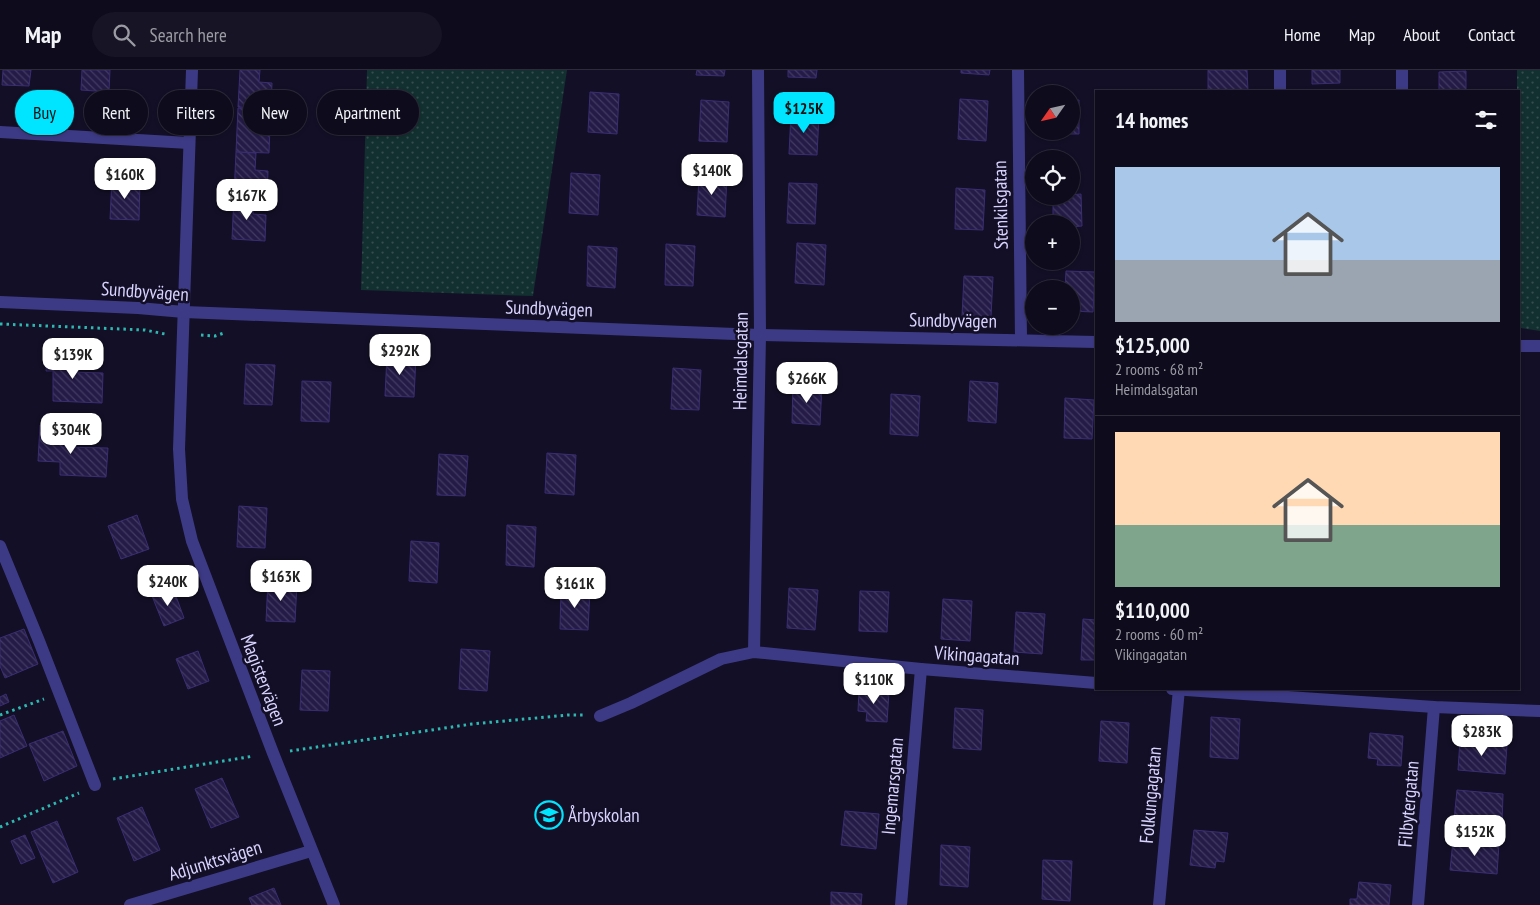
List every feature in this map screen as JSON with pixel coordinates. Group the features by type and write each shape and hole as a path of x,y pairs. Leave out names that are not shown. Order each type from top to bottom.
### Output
{"street":[{"name":"Magistervägen","path":"192,70 179,449 182,499 192,541 272,753 334,905"},
{"name":"Heimdalsgatan","path":"754,652 760,335 758,70"},
{"name":"Stenkilsgatan","path":"1018,70 1020,340"},
{"path":"1280,70 1280,90"},
{"path":"1402,70 1402,90"},
{"path":"0,132 189,143"},
{"name":"Sundbyvägen","path":"0,302 184,312 760,335 1095,342"},
{"path":"1520,346 1540,346"},
{"path":"0,546 95,785"},
{"name":"Vikingagatan","path":"600,716 632,703 721,659 754,652 921,669 1095,683"},
{"name":"Ingemarsgatan","path":"901,905 921,669"},
{"name":"Folkungagatan","path":"1159,905 1179,690"},
{"path":"1194,690 1540,711"},
{"name":"Filbytergatan","path":"1418,905 1434,706"},
{"name":"Adjunktsvägen","path":"130,905 311,851"}],"path":[{"path":"0,715 60,693"},
{"path":"0,827 95,785 118,778 472,724 568,715 600,716"}],"green space":[{"path":"367,70 567,70 533,296 361,290 365,135 419,135 419,90 366,90"},
{"path":"1517,70 1540,70 1540,331 1521,328 1520,90 1517,90"}],"building":[{"path":"3,70 31,70 29,86 2,85"},
{"path":"82,70 110,70 109,90 81,90"},
{"path":"240,70 260,70 259,82 272,83 272,90 243,90 243,107 238,107"},
{"path":"697,70 725,70 724,76 696,75"},
{"path":"788,70 817,70 816,78 788,77"},
{"path":"961,70 990,70 989,75 961,73"},
{"path":"1208,70 1247,70 1248,90 1208,90"},
{"path":"1312,70 1340,70 1340,83 1312,84"},
{"path":"1466,71 1466,90 1439,90 1439,72"},
{"path":"590,92 619,94 617,134 588,132"},
{"path":"960,99 988,101 986,141 958,139"},
{"path":"701,100 729,102 727,142 699,141"},
{"path":"238,108 243,108 243,135 270,135 269,153 236,152"},
{"path":"791,113 819,115 817,155 789,154"},
{"path":"236,152 256,153 255,170 268,171 267,197 234,195"},
{"path":"571,173 600,175 598,215 569,213"},
{"path":"699,176 727,177 725,217 697,215"},
{"path":"112,179 140,181 139,220 110,219"},
{"path":"789,183 817,184 815,224 787,223"},
{"path":"956,188 985,190 983,230 955,229"},
{"path":"1080,194 1082,226 1080,226 1080,215 1053,215 1053,205 1080,205"},
{"path":"234,195 254,197 253,214 266,215 265,241 232,239"},
{"path":"797,243 826,245 824,285 795,283"},
{"path":"666,244 695,246 693,286 665,285"},
{"path":"588,246 617,248 615,288 587,286"},
{"path":"1066,271 1095,272 1093,312 1080,311 1080,280 1066,280"},
{"path":"964,276 993,277 991,317 962,316"},
{"path":"48,350 73,351 72,372 103,373 102,403 53,401 53,371 46,371"},
{"path":"387,355 416,357 414,397 385,396"},
{"path":"246,364 275,365 272,405 244,404"},
{"path":"673,368 701,370 699,410 671,409"},
{"path":"302,381 331,382 329,422 301,421"},
{"path":"970,381 998,383 996,423 968,421"},
{"path":"793,383 822,385 820,425 792,423"},
{"path":"891,394 920,396 918,436 890,434"},
{"path":"1065,398 1094,400 1092,439 1064,438"},
{"path":"40,425 63,426 62,447 108,448 106,477 60,475 60,462 38,461"},
{"path":"547,453 576,455 574,495 545,493"},
{"path":"439,454 468,456 465,496 437,495"},
{"path":"239,506 267,508 265,548 237,547"},
{"path":"137,515 149,549 121,559 108,526"},
{"path":"507,525 536,527 534,567 506,565"},
{"path":"411,541 439,543 437,583 409,581"},
{"path":"268,581 297,583 295,622 266,621"},
{"path":"173,588 184,618 164,626 152,596"},
{"path":"789,588 818,590 815,630 787,628"},
{"path":"561,589 590,590 588,630 560,629"},
{"path":"860,591 889,592 887,632 859,631"},
{"path":"943,599 972,601 970,641 941,639"},
{"path":"1016,612 1045,614 1042,654 1014,652"},
{"path":"1083,619 1095,620 1095,660 1081,660"},
{"path":"24,629 38,664 5,678 0,666 0,638"},
{"path":"461,649 490,651 487,691 459,689"},
{"path":"198,651 209,681 188,689 176,659"},
{"path":"302,670 330,671 328,711 300,710"},
{"path":"859,690 889,692 887,722 866,721 867,712 858,711"},
{"path":"6,694 9,702 0,706 0,697"},
{"path":"955,708 983,710 981,750 953,748"},
{"path":"14,715 27,746 0,758 0,721"},
{"path":"1211,717 1240,719 1238,759 1210,757"},
{"path":"1101,721 1129,723 1127,763 1099,761"},
{"path":"63,731 77,766 44,781 29,744"},
{"path":"1370,733 1403,736 1401,766 1377,765 1378,759 1368,758"},
{"path":"1460,740 1507,745 1505,774 1458,770"},
{"path":"222,778 239,817 211,828 195,789"},
{"path":"1457,790 1503,794 1502,824 1454,820"},
{"path":"142,807 160,850 134,861 117,818"},
{"path":"845,811 879,814 876,849 841,845"},
{"path":"57,821 78,872 53,883 31,832"},
{"path":"1194,830 1228,833 1224,862 1216,861 1215,868 1190,865"},
{"path":"25,835 35,858 21,864 11,841"},
{"path":"1453,841 1499,844 1497,874 1450,870"},
{"path":"941,845 970,847 968,887 940,885"},
{"path":"1043,860 1072,861 1070,901 1042,899"},
{"path":"1359,882 1391,885 1389,905 1350,905 1350,899 1357,899"},
{"path":"274,888 281,905 252,905 249,898"},
{"path":"831,892 862,894 861,905 831,905"}],"place":[{"name":"Årbyskolan","path":"549,815"}]}
